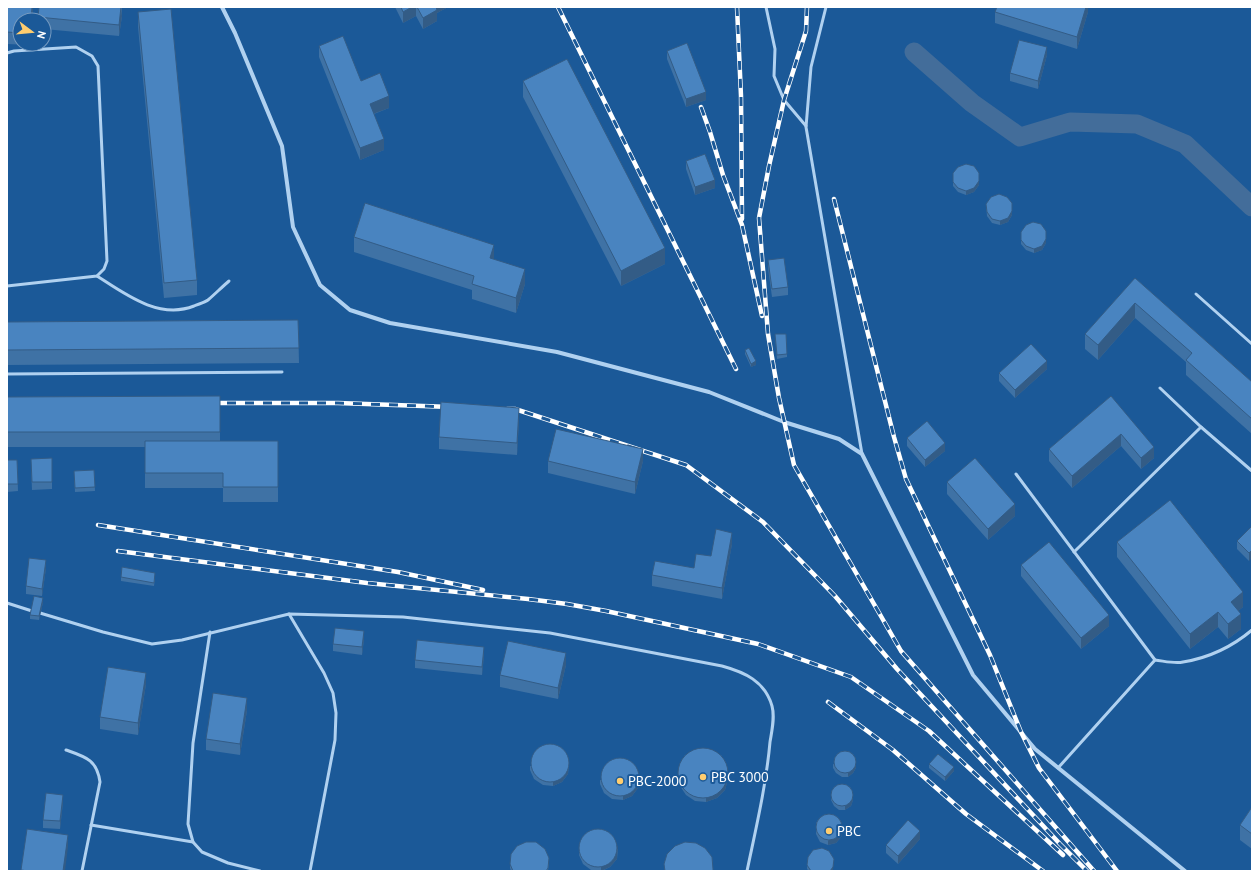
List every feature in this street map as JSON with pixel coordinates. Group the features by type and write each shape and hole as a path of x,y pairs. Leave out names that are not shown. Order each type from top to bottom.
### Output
{"street":[{"path":"222,7 235,33 282,146 293,227 320,285 350,310 390,323 557,352 709,392 784,422 839,439 862,454 973,675 1035,749 1184,871"}],"lane":[{"path":"766,7 775,49 774,76 784,100 806,127"},
{"path":"826,7 811,67 806,127 862,454"},
{"path":"7,53 14,51 76,47 92,56 98,66 108,261 104,269 97,276"},
{"path":"7,286 97,276 149,306 170,311 188,308 207,301 228,281"},
{"path":"1196,294 1252,344"},
{"path":"7,374 282,372"},
{"path":"1160,388 1201,427 1252,471"},
{"path":"1074,552 1201,427"},
{"path":"1016,474 1155,660 1182,663 1214,653 1240,641 1252,630"},
{"path":"7,603 32,611"},
{"path":"40,613 103,632 152,644 182,640 289,614 404,617 550,633 722,666 741,672 754,679 765,692 772,706 773,719 767,772 747,871"},
{"path":"289,614 324,673 333,693 336,713 335,740 310,871"},
{"path":"210,632 193,743 188,824 193,842 202,852 228,862 260,871"},
{"path":"1058,768 1155,660"},
{"path":"66,750 93,762 99,772 100,782 82,871"},
{"path":"91,825 193,842"}],"building":[{"path":"7,7 32,7 32,12 12,12 12,32 7,32"},
{"path":"39,7 121,7 119,25 52,18 52,12 38,12"},
{"path":"401,7 412,7 403,12"},
{"path":"417,7 436,7 437,10 423,18"},
{"path":"997,7 1086,7 1077,37 995,12"},
{"path":"171,9 197,280 164,283 138,12"},
{"path":"343,36 361,81 380,73 389,96 370,104 384,139 360,148 319,46"},
{"path":"1019,40 1047,47 1038,81 1010,73"},
{"path":"687,43 706,92 686,99 667,51"},
{"path":"567,59 665,248 621,271 523,81"},
{"path":"705,154 715,180 695,187 686,161"},
{"path":"966,164 974,166 979,173 979,181 974,188 966,191 958,188 953,182 953,173 958,167"},
{"path":"999,194 1007,197 1012,203 1012,211 1008,218 1000,221 992,219 987,212 986,204 991,197"},
{"path":"365,203 494,245 490,258 525,269 516,298 472,284 474,276 354,237"},
{"path":"1033,222 1041,224 1046,231 1046,239 1042,246 1034,249 1026,246 1021,240 1021,232 1026,225"},
{"path":"784,258 788,287 772,289 768,260"},
{"path":"1135,278 1252,382 1252,419 1186,360 1192,353 1135,303 1098,345 1085,334"},
{"path":"298,320 299,348 7,350 7,322"},
{"path":"775,334 786,334 787,354 777,355"},
{"path":"1031,344 1047,361 1015,390 999,373"},
{"path":"749,348 756,361 751,364 745,350"},
{"path":"220,396 220,432 7,432 7,397"},
{"path":"1111,396 1154,447 1141,458 1121,434 1072,476 1049,449"},
{"path":"441,402 519,408 517,443 439,437"},
{"path":"927,421 945,443 925,460 907,438"},
{"path":"556,429 643,449 635,482 548,461"},
{"path":"145,441 278,441 278,487 223,487 223,473 145,473"},
{"path":"52,458 52,482 32,482 31,459"},
{"path":"975,458 1015,504 988,529 947,482"},
{"path":"7,460 17,460 18,484 7,484"},
{"path":"94,470 95,487 75,488 74,471"},
{"path":"1170,500 1243,592 1231,602 1241,614 1228,624 1218,612 1190,634 1117,542"},
{"path":"1252,526 1252,550 1249,553 1237,541"},
{"path":"716,529 732,533 722,588 652,575 655,561 694,568 696,554 711,556"},
{"path":"1049,542 1109,615 1081,638 1021,565"},
{"path":"29,558 46,560 42,589 26,586"},
{"path":"122,567 155,573 154,583 121,577"},
{"path":"34,596 43,598 39,616 30,615"},
{"path":"335,628 364,631 362,647 333,644"},
{"path":"417,640 484,647 482,667 415,660"},
{"path":"508,641 566,653 558,688 500,675"},
{"path":"108,667 146,673 138,723 100,717"},
{"path":"213,693 247,698 240,744 206,739"},
{"path":"546,744 554,744 564,749 568,756 568,770 564,777 554,782 546,782 536,777 534,774 531,767 531,759 536,749 539,747"},
{"name":"РВС 3000","path":"703,748 712,750 723,759 728,773 726,782 717,793 703,798 694,796 683,787 678,773 680,764 689,753"},
{"path":"845,751 853,754 856,762 853,770 845,773 837,770 834,762 837,754"},
{"path":"938,754 954,767 945,777 929,764"},
{"name":"РВС-2000","path":"616,758 624,758 634,763 638,770 638,784 634,791 624,796 616,796 606,791 604,788 601,781 601,773 606,763 609,761"},
{"name":"РВС","path":"842,784 850,787 853,795 850,803 842,806 834,803 831,795 834,787"},
{"path":"46,793 63,795 60,821 43,820"},
{"path":"1252,807 1252,834 1240,825"},
{"name":"РВС","path":"829,814 838,818 842,827 838,836 829,840 820,836 816,827 820,818"},
{"path":"908,820 920,831 898,856 886,845"},
{"path":"27,829 68,835 63,871 21,870"},
{"path":"594,829 602,829 612,834 616,841 616,855 612,862 602,867 594,867 584,862 582,859 579,852 579,844 584,834 587,832"},
{"path":"526,842 536,842 545,849 549,858 548,868 546,871 513,871 510,864 511,854 517,846"},
{"path":"685,842 696,843 705,848 712,857 713,871 665,871 664,864 667,854 675,846"},
{"name":"РВС","path":"822,848 829,851 834,859 833,867 830,871 811,871 807,865 808,857 813,850"}],"waterway":[{"path":"914,52 972,103 1020,137 1070,122 1137,124 1185,144 1252,207"}],"railway":[{"path":"558,7 736,369"},
{"path":"737,7 741,96 742,219"},
{"path":"807,7 806,31 784,100 759,218 768,334 779,398 794,465 901,651 1094,871"},
{"path":"701,107 723,175 742,225 762,316"},
{"path":"834,199 906,479 990,655 1021,732 1039,768 1117,871"},
{"path":"209,403 338,403 451,407"},
{"path":"507,409 515,409 686,465 763,522 835,596 897,669 1087,871"},
{"path":"98,525 398,572 483,590"},
{"path":"118,551 367,583 567,604 758,644 851,677 929,731 1063,855"},
{"path":"828,702 893,750 966,814 1043,871"}],"place":[{"name":"РВС 3000","path":"703,777"},
{"name":"РВС-2000","path":"620,781"},
{"name":"РВС","path":"829,831"}]}
